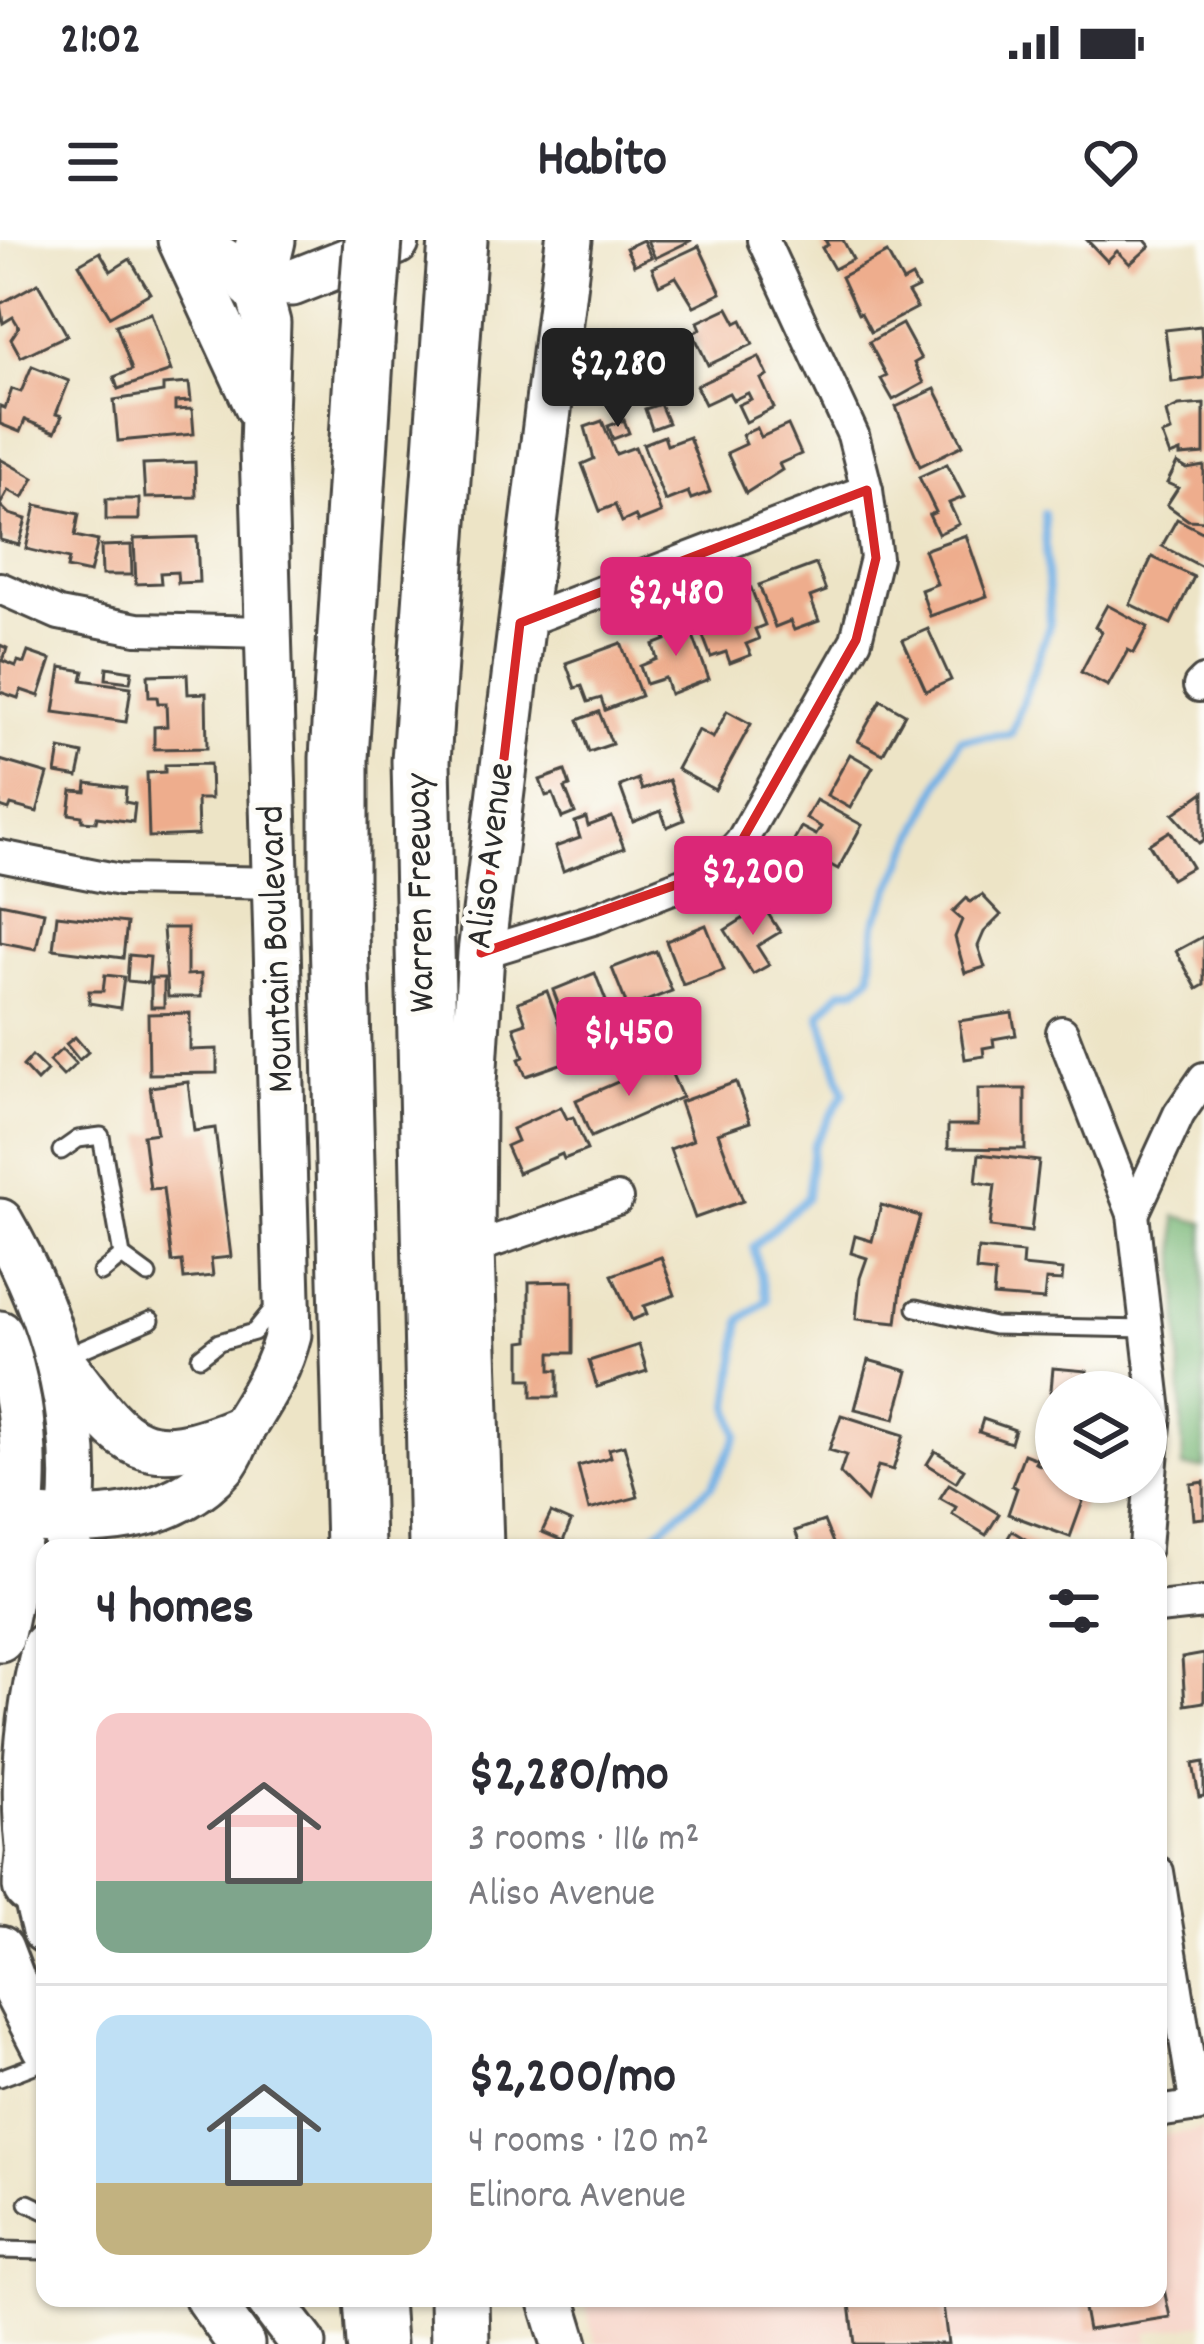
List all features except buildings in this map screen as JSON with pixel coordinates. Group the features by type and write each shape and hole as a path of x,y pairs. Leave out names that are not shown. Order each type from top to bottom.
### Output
{"highway":[{"path":"355,1539 339,758 373,240"},
{"name":"Warren Freeway","path":"438,1539 421,761 458,240"},
{"path":"459,2307 460,2344"}],"main road":[{"path":"185,240 261,261 292,283 401,240"},
{"path":"185,240 263,418"},
{"name":"Aliso Avenue","path":"480,1539 471,1249 472,1100 481,952 569,240"},
{"name":"Mountain Boulevard","path":"22,1518 69,1535 186,1495 225,1463 271,1386 288,1334 263,418 267,323 261,261"},
{"path":"0,1222 39,1295 59,1359 73,1462 69,1535"},
{"path":"0,1334 22,1418 25,1459 22,1518 0,1638"},
{"path":"59,1359 113,1427 150,1449 189,1449 242,1428"},
{"path":"36,1683 23,1793 36,1886"},
{"path":"0,1948 36,2030"},
{"path":"214,2307 241,2344"},
{"path":"554,2307 565,2344"}],"street":[{"path":"481,952 596,918 713,872 741,842 856,640 876,558 867,490 853,435 763,240"},
{"path":"520,623 867,490"},
{"path":"0,588 59,614 137,628 270,632"},
{"path":"0,856 120,880 276,883"},
{"path":"1062,1032 1133,1214 1156,1412 1146,1539"},
{"path":"1133,1214 1179,1114 1204,1078"},
{"path":"471,1249 617,1199"},
{"path":"1167,1607 1204,1603"},
{"path":"1167,1922 1200,2106 1167,2111"}],"lane":[{"path":"61,1151 78,1139 101,1136 122,1256 148,1275"},
{"path":"101,1273 122,1256"},
{"path":"200,1357 219,1342 254,1332 289,1288"},
{"path":"916,1308 994,1325 1147,1329"},
{"path":"59,1359 151,1320"},
{"path":"0,2078 36,2064"},
{"path":"28,2203 36,2207"},
{"path":"0,2250 36,2251"}],"highlighted area":[{"path":"867,490 876,558 856,640 741,842 713,872 481,953 520,623"}],"shaded area":[{"path":"1204,2129 1204,2323 1147,2332 1149,2344 597,2344 590,2324 587,2307 1167,2307 1167,2135"}],"green space":[{"path":"1176,1216 1204,1223 1204,1468 1183,1468"}],"waterway":[{"path":"649,1539 712,1485 738,1435 730,1406 741,1320 767,1300 753,1247 807,1197 813,1146 844,1093 820,1014 841,991 857,988 871,976 875,923 960,739 1011,734 1050,623 1044,513"}]}
